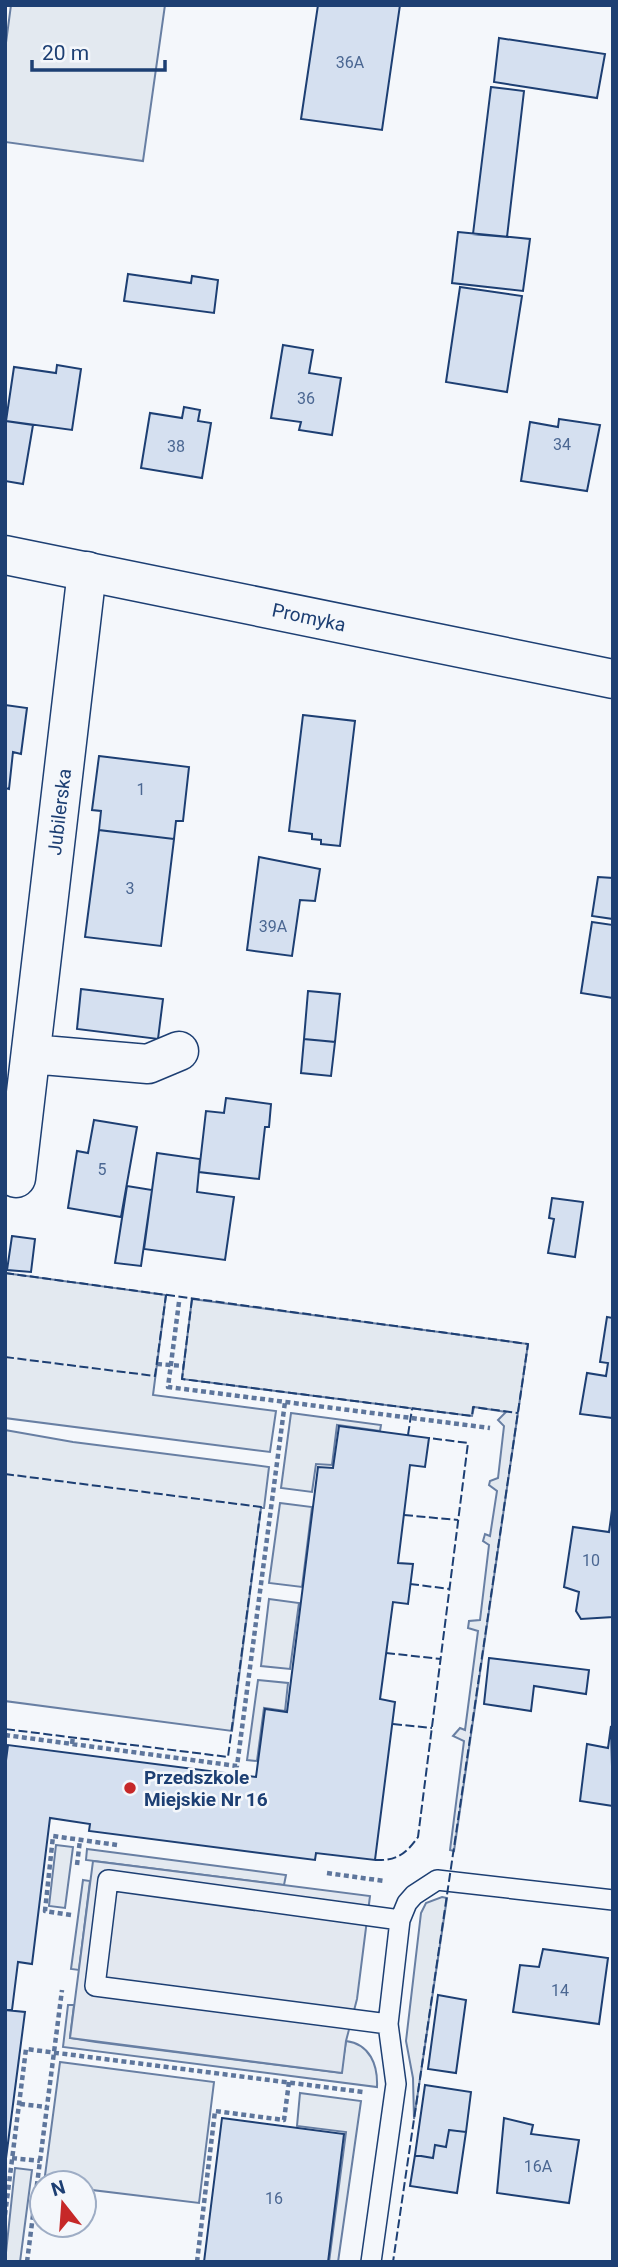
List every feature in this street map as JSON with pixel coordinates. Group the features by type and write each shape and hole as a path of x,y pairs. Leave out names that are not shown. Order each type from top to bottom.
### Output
{"street":[{"name":"Promyka","path":"5,555 613,679"},
{"name":"Jubilerska","path":"16,1178 87,571"},
{"path":"31,1054 148,1064 179,1051"}],"lane":[{"path":"388,2024 95,1986 108,1880 400,1920"},
{"path":"370,2262 396,2084 388,2024 400,1920 407,1903 437,1880 613,1900"}],"path":[{"path":"179,1302 168,1387 490,1428"},
{"path":"157,1364 184,1366"},
{"path":"5,1735 237,1766 285,1402"},
{"path":"72,1744 73,1737"},
{"path":"5,2215 26,2049 370,2093"},
{"path":"197,2262 215,2111 284,2120 289,2082"},
{"path":"20,2104 47,2107"},
{"path":"12,2158 40,2161"}],"shaded area":[{"path":"11,5 165,5 143,161 5,142 5,50"},
{"path":"5,1273 166,1295 153,1395 276,1411 270,1452 5,1418"},
{"path":"192,1299 528,1344 454,1851 450,1850 464,1741 453,1736 460,1728 465,1730 478,1631 468,1628 469,1621 480,1620 489,1545 483,1541 485,1534 490,1536 497,1491 489,1485 490,1481 498,1478 504,1426 498,1420 506,1412 474,1407 472,1416 182,1379"},
{"path":"291,1413 381,1425 380,1431 337,1425 332,1465 316,1464 312,1492 281,1488"},
{"path":"5,1430 73,1442 269,1467 264,1508 261,1508 232,1731 5,1701"},
{"path":"280,1503 312,1507 302,1587 269,1583"},
{"path":"269,1599 299,1603 290,1669 261,1666"},
{"path":"258,1680 288,1683 285,1711 264,1708 257,1761 247,1760"},
{"path":"56,1845 73,1847 65,1908 49,1906"},
{"path":"87,1849 286,1875 284,1885 86,1860"},
{"path":"93,1861 370,1896 357,1999 346,2041 342,2073 70,2038"},
{"path":"83,1880 90,1881 79,1970 71,1969"},
{"path":"442,1897 447,1898 414,2119 413,2078 406,2041 421,1913 426,1903"},
{"path":"68,2005 74,2005 70,2038 96,2042 341,2073 346,2041 354,2043 361,2046 371,2057 376,2071 377,2087 63,2047"},
{"path":"60,2062 214,2082 199,2203 98,2191 98,2169 46,2169"},
{"path":"300,2093 361,2101 338,2262 329,2262 346,2132 297,2126"},
{"path":"15,2168 28,2170 28,2201 20,2262 5,2262"}],"building":[{"path":"318,5 400,5 382,130 301,119"},
{"path":"499,38 605,54 597,98 494,82"},
{"path":"491,87 524,91 507,237 473,234"},
{"path":"458,232 530,239 523,291 452,283"},
{"path":"128,274 191,283 192,276 218,280 214,313 124,301"},
{"path":"460,287 522,296 507,392 446,382"},
{"path":"283,345 313,350 309,373 341,378 332,435 299,430 301,422 271,418"},
{"path":"57,365 81,369 72,430 6,421 14,367 56,373"},
{"path":"184,407 200,410 198,421 211,423 202,478 141,468 150,413 182,418"},
{"path":"5,414 6,421 33,425 23,484 5,481"},
{"path":"559,419 600,425 587,491 521,481 530,422 558,427"},
{"path":"5,705 27,708 21,754 13,752 9,789 5,788"},
{"path":"303,715 355,721 340,846 321,844 321,840 312,839 312,834 289,831"},
{"path":"99,756 189,767 183,821 176,821 174,839 99,830 101,811 92,810"},
{"path":"99,830 174,839 161,946 85,937"},
{"path":"259,857 320,869 315,901 300,900 292,956 247,950"},
{"path":"598,877 613,878 613,919 592,916"},
{"path":"592,922 613,925 613,998 581,993"},
{"path":"81,989 163,999 158,1039 77,1029"},
{"path":"308,991 340,994 335,1042 304,1039"},
{"path":"304,1039 335,1042 331,1076 301,1073"},
{"path":"226,1098 271,1104 269,1127 265,1127 259,1179 199,1172 206,1111 224,1113"},
{"path":"94,1120 137,1127 121,1217 68,1208 77,1151 88,1153"},
{"path":"157,1153 200,1159 197,1192 234,1197 225,1260 144,1249"},
{"path":"127,1186 152,1190 141,1266 115,1263"},
{"path":"552,1198 583,1202 575,1257 548,1253 554,1219 549,1218"},
{"path":"12,1236 35,1239 31,1272 7,1270"},
{"path":"607,1317 613,1318 613,1426 612,1418 580,1414 587,1373 606,1376 608,1363 600,1362"},
{"path":"339,1426 429,1438 425,1467 410,1465 398,1563 413,1564 408,1604 393,1602 380,1699 395,1702 375,1860 316,1853 315,1860 89,1831 90,1824 50,1818 32,1964 18,1962 12,2010 5,2010 5,1768 8,1745 256,1777 265,1709 287,1712 318,1467 333,1468"},
{"path":"612,1510 613,1617 581,1619 576,1611 579,1592 564,1587 573,1527 609,1532"},
{"path":"489,1658 589,1670 586,1694 534,1686 531,1711 484,1704"},
{"path":"611,1726 613,1806 580,1801 587,1744 608,1748"},
{"path":"543,1949 608,1958 599,2024 513,2012 520,1965 539,1967"},
{"path":"438,1995 466,2000 456,2073 428,2069"},
{"path":"5,2010 25,2012 5,2166"},
{"path":"425,2085 471,2092 466,2132 449,2130 446,2147 435,2145 433,2158 415,2155"},
{"path":"222,2118 344,2134 328,2262 204,2262"},
{"path":"504,2118 533,2125 531,2134 579,2140 569,2203 497,2193"},
{"path":"449,2130 466,2132 457,2193 410,2186 415,2155 433,2158 435,2145 446,2147"}],"fence":[{"path":"5,1273 528,1344 393,2262"},
{"path":"5,1357 155,1376 166,1295"},
{"path":"192,1299 182,1379 472,1416 473,1407 518,1413"},
{"path":"408,1435 412,1409"},
{"path":"375,1860 400,1855 418,1837 468,1443 429,1438"},
{"path":"5,1474 261,1507 228,1757 5,1729"},
{"path":"404,1515 458,1520"},
{"path":"410,1584 450,1589"},
{"path":"386,1653 441,1659"},
{"path":"393,1724 432,1728"}],"place":[{"name":"Przedszkole Miejskie Nr 16","path":"130,1788"}]}
